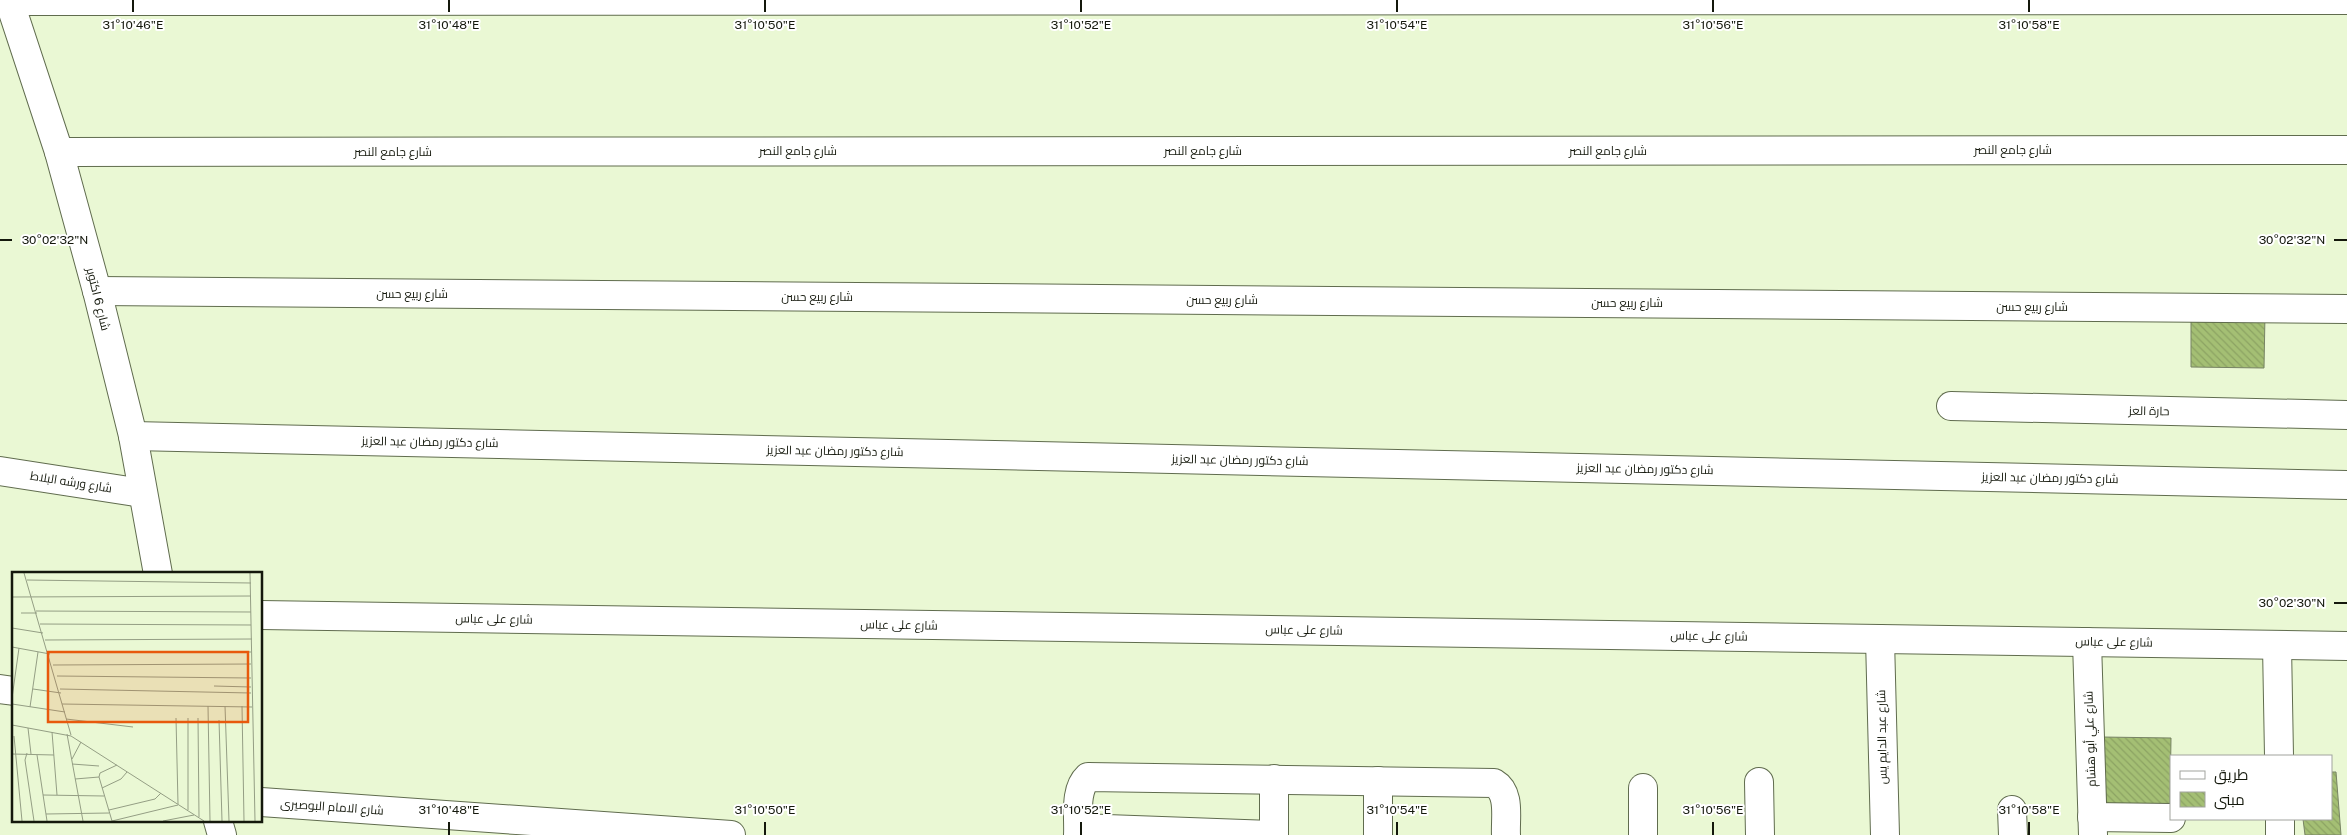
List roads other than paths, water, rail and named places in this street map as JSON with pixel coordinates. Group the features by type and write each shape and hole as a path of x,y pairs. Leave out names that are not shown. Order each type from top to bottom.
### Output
{"street":[{"path":"9,0 2347,0"},
{"name":"شارع 6 اكتوبر","path":"9,0 10,29 59,152 97,291 133,436 158,572"},
{"name":"شارع جامع النصر","path":"59,152 2347,150"},
{"name":"شارع ربيع حسن","path":"97,291 2347,309"},
{"name":"حارة العز","path":"1951,406 2347,415"},
{"name":"شارع دكتور رمضان عبد العزيز","path":"133,436 2347,485"},
{"name":"شارع ورشه البلاط","path":"0,471 142,493"},
{"name":"شارع على عباس","path":"262,615 2347,646"},
{"name":"شارع عبد الدايم يس","path":"1880,639 1885,835"},
{"name":"شارع علي أبو هشام","path":"2087,642 2093,826"},
{"path":"2277,645 2279,755"},
{"path":"1274,779 1274,835 1079,832 1079,792 1082,783 1088,777 1378,780 1494,782 1500,786 1504,793 1506,835"},
{"path":"1378,780 1378,835"},
{"path":"1759,782 1760,835"},
{"path":"1643,788 1643,835"},
{"name":"شارع الامام البوصيرى","path":"262,802 731,835"},
{"path":"2093,826 2170,818"},
{"path":"2280,820 2280,835"},
{"path":"218,822 222,835"}]}
